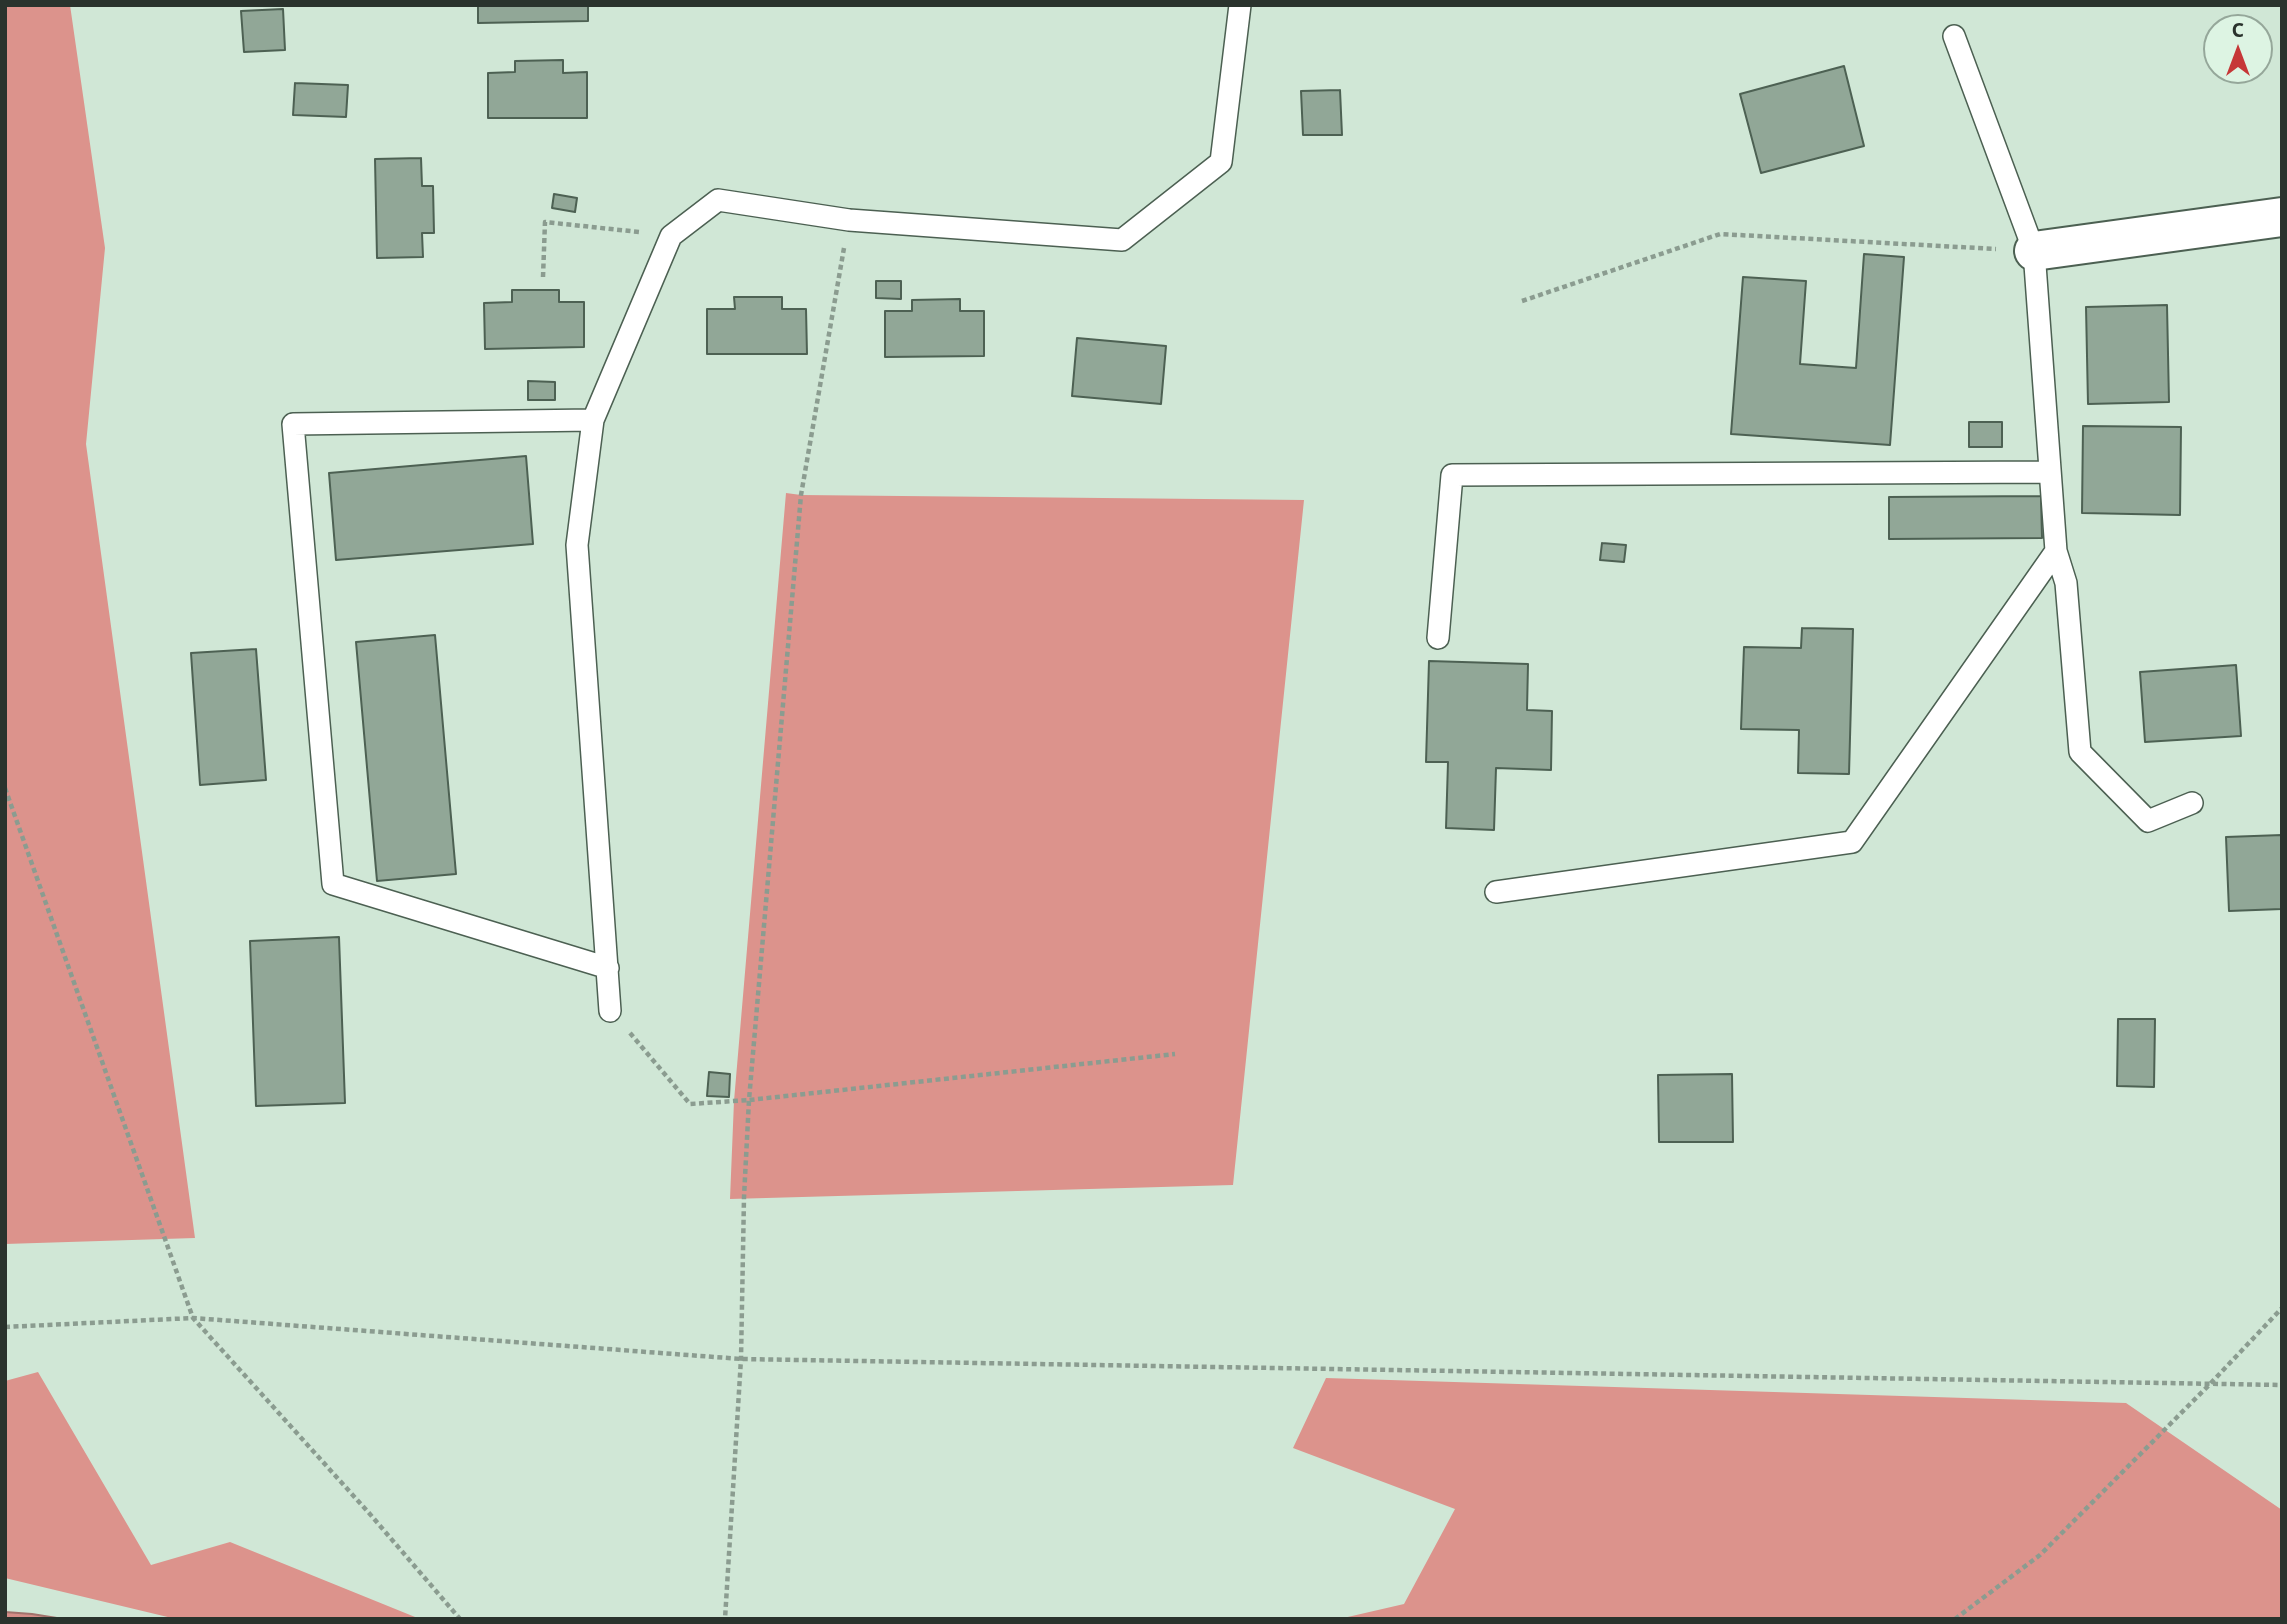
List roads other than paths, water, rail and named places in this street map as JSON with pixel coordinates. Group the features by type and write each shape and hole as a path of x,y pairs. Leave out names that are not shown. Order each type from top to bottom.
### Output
{"street":[{"path":"2034,251 2282,217"}],"lane":[{"path":"610,1011 577,545 593,420 671,236 718,200 849,220 1122,240 1221,162 1240,5"},
{"path":"1954,36 2034,251 2056,551 2066,583 2080,752 2148,821 2192,803"},
{"path":"593,420 293,424 333,884 608,968"},
{"path":"1437,638 1452,475 2050,471"},
{"path":"1496,892 1852,842 2056,551"}]}
